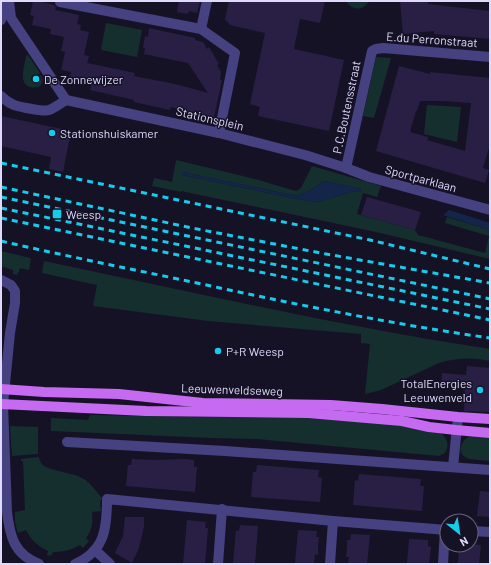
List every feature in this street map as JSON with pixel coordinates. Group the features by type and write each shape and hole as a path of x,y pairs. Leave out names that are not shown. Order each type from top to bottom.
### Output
{"main road":[{"name":"Leeuwenveldseweg","path":"3,389 44,392 119,394 203,403 331,405 490,419"},
{"name":"Leeuwenveldseweg","path":"2,404 146,411 308,413 402,421 429,427 490,432"}],"street":[{"path":"1,20 8,1"},
{"path":"1,96 16,106 45,111 50,110 66,100 11,18 8,1"},
{"path":"201,29 207,1"},
{"path":"60,2 201,29 235,53 218,133"},
{"name":"E.du Perronstraat","path":"372,51 383,48 490,57"},
{"name":"P.C.Boutensstraat","path":"346,168 372,51"},
{"name":"Stationsplein","path":"66,100 218,133 305,155 346,168"},
{"name":"Sportparklaan","path":"346,168 369,177 490,210"},
{"path":"1,280 11,285 15,291 15,303 5,332 2,404 4,499 9,527 16,546 24,556 39,564"},
{"path":"453,467 458,417"},
{"path":"67,442 225,451 490,470"},
{"path":"75,564 82,561 95,550 103,537 107,520 107,499 333,521 439,529"},
{"path":"218,564 222,509"},
{"path":"330,564 333,521"},
{"path":"479,531 490,532"},
{"path":"95,550 110,564"},
{"path":"443,564 444,553"}],"green space":[{"path":"346,1 369,1 364,7 354,8 351,7"},
{"path":"106,23 142,30 137,57 101,50"},
{"path":"28,55 40,73 32,76 33,82 37,82 41,75 43,78 39,87 27,86 24,82 23,73 26,56"},
{"path":"376,57 391,58 374,118 363,116"},
{"path":"427,105 461,107 457,142 424,134"},
{"path":"176,160 251,178 296,191 301,188 312,166 381,186 377,197 363,193 357,214 415,230 418,235 485,253 489,236 445,223 447,217 490,230 490,259 376,232 152,186 154,178 172,182","holes":["182,172 297,196 309,191 324,181 361,189 360,192 355,191 318,202 182,175"]},
{"path":"1,251 30,258 29,270 20,268 17,275 13,274 13,270 1,266"},
{"path":"44,261 322,319 490,349 490,361 458,359 445,361 381,390 365,394 370,344 361,343 361,334 208,321 93,306 97,285 42,273"},
{"path":"90,415 289,417 392,424 439,432 447,441 447,450 439,456 257,439 51,431 51,418 88,420"},
{"path":"10,426 38,427 38,454 12,456"},
{"path":"472,435 490,436 490,461 469,459 464,456 460,450 462,443"},
{"path":"39,457 41,463 48,468 78,476 85,480 102,498 100,503 101,511 92,512 92,526 86,538 89,541 83,548 80,545 60,552 53,552 51,556 47,555 48,551 35,542 26,530 18,533 15,522 15,512 25,510 23,461 21,461 21,459"}],"water":[{"path":"182,172 297,196 309,191 324,181 361,189 360,192 355,191 318,202 182,175"},
{"path":"449,210 490,223 490,230 443,215"}],"building":[{"path":"33,1 54,5 56,7 55,10 79,15 77,24 81,25 80,30 89,32 84,55 89,56 87,63 135,73 134,76 175,84 208,93 188,63 144,54 145,48 143,48 145,36 148,37 149,28 195,38 195,40 203,42 207,49 209,47 219,64 217,65 221,72 220,80 222,80 214,117 171,107 170,110 90,90 92,82 89,82 90,80 70,77 71,72 61,70 65,52 61,51 64,37 50,34 51,29 32,25 34,16 30,15"},
{"path":"179,1 200,1 197,13 189,11 188,14 177,12"},
{"path":"229,1 325,1 320,23 300,19 294,49 344,60 329,131 258,116 260,107 250,104 265,33 230,25 225,19"},
{"path":"400,1 428,1 428,4 490,11 490,39 434,34 434,31 403,34"},
{"path":"399,66 430,74 430,72 490,78 490,145 483,168 489,170 485,183 376,151","holes":["420,101 471,103 465,151 427,140 428,137 410,132"]},
{"path":"1,116 71,131 63,172 49,169 51,157 1,146"},
{"path":"367,197 421,212 415,230 361,215"},
{"path":"467,366 490,368 490,412 464,411 465,388 441,387 442,373 466,375"},
{"path":"132,459 194,460 194,467 197,467 195,492 126,486 128,465 131,465"},
{"path":"257,465 319,470 318,477 322,478 320,502 251,497 253,472 256,472"},
{"path":"359,474 421,479 420,486 424,486 422,511 353,505 355,480 358,481"},
{"path":"480,491 490,492 490,517 479,516 479,513 477,513"},
{"path":"125,517 144,517 144,527 139,548 132,563 115,553 123,536"},
{"path":"187,520 206,522 205,528 208,528 205,564 183,564"},
{"path":"240,525 258,526 255,564 233,564 236,530 239,531"},
{"path":"298,530 317,531 316,537 319,537 318,555 315,554 314,564 295,564"},
{"path":"351,534 370,535 367,564 348,564 349,557 346,557 347,540 350,540"},
{"path":"409,539 428,540 428,546 431,547 429,564 407,564"},
{"path":"479,545 481,545 479,564 458,564 459,553 479,553"}],"railway":[{"path":"1,163 370,240 490,269"},
{"path":"1,187 192,228 326,254 490,283"},
{"path":"1,197 490,299"},
{"path":"1,208 490,309"},
{"path":"1,218 490,320"},
{"path":"1,241 321,309 490,338"}],"place":[{"name":"De Zonnewijzer","path":"36,79"},
{"name":"Stationshuiskamer","path":"52,133"},
{"name":"Weesp","path":"57,214"},
{"name":"P+R Weesp","path":"218,351"},
{"name":"TotalEnergies Leeuwenveld","path":"480,390"}]}
